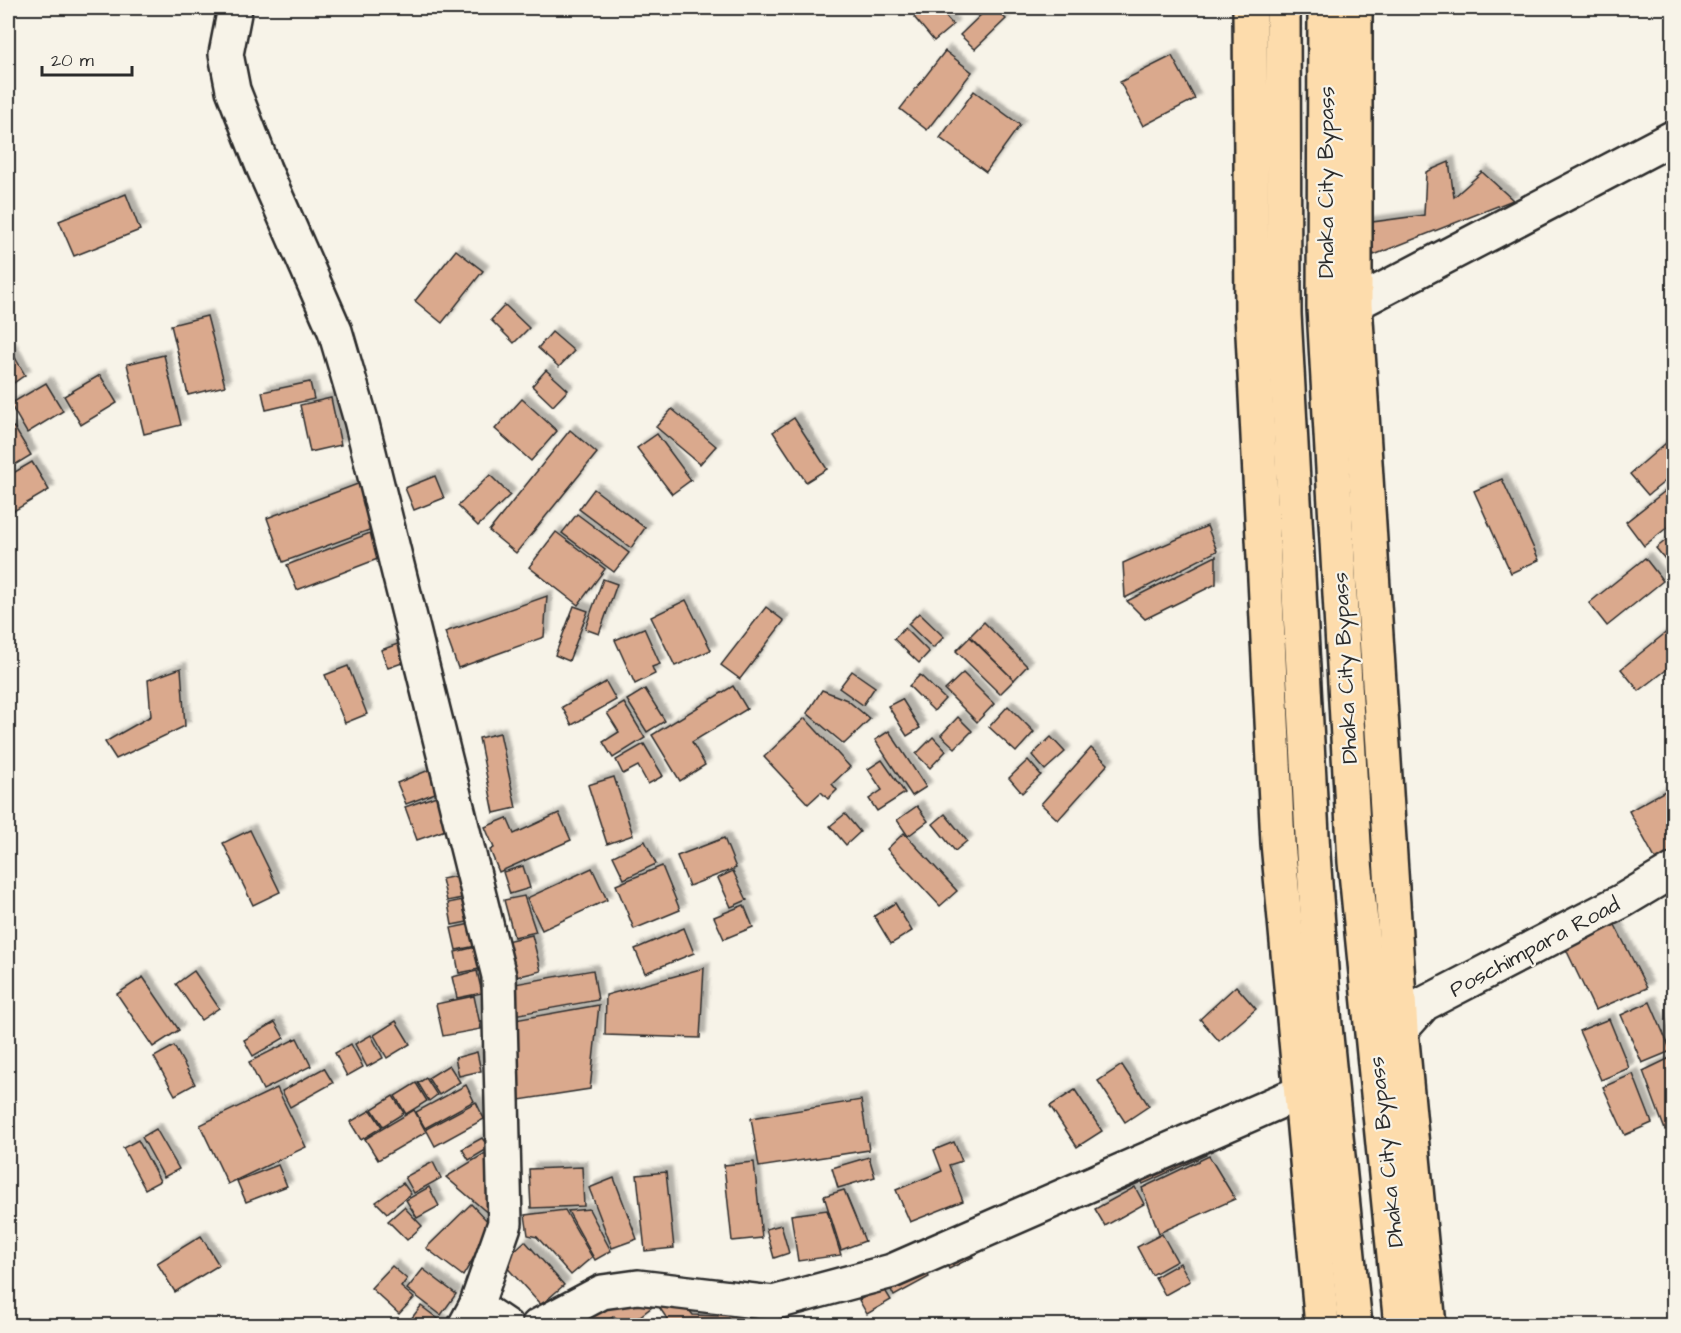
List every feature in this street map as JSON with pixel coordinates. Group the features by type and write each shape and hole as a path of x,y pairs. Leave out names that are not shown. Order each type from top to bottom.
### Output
{"main road":[{"path":"1250,8 1252,326 1278,843 1322,1326"},
{"name":"Dhaka City Bypass","path":"1283,8 1284,314 1312,842 1325,1026 1355,1326"},
{"name":"Dhaka City Bypass","path":"1325,8 1324,308 1354,850 1401,1326"},
{"path":"1356,8 1355,304 1401,1030 1429,1326"}],"street":[{"path":"235,8 226,54 234,90 264,169 335,331 362,420 499,976 505,1223 471,1316 506,1326"},
{"path":"1355,304 1674,136"},
{"name":"Poschimpara Road","path":"1401,1030 1424,1004 1622,900 1674,870"},
{"path":"538,1326 602,1292 638,1287 772,1303 892,1271 1299,1093"}],"building":[{"path":"925,8 938,8 953,25 934,41 914,17"},
{"path":"988,8 994,8 1006,19 975,49 960,35"},
{"path":"945,51 972,72 927,130 900,109"},
{"path":"1172,56 1195,99 1143,126 1120,82"},
{"path":"974,91 1020,125 986,172 940,138"},
{"path":"1449,162 1454,197 1482,172 1513,200 1374,255 1365,223 1424,215 1426,172"},
{"path":"126,194 140,230 74,256 59,221"},
{"path":"456,250 483,271 442,323 415,301"},
{"path":"505,305 529,328 514,343 491,320"},
{"path":"207,316 225,386 188,395 171,325"},
{"path":"552,332 574,351 559,367 538,348"},
{"path":"8,348 25,375 8,387"},
{"path":"164,355 181,425 144,434 127,364"},
{"path":"546,370 568,390 553,406 532,386"},
{"path":"100,375 117,403 81,425 64,396"},
{"path":"310,382 314,399 266,410 262,392"},
{"path":"46,383 63,411 27,433 10,404"},
{"path":"331,398 341,445 310,452 300,405"},
{"path":"522,399 557,431 531,461 495,429"},
{"path":"672,409 716,446 700,464 656,427"},
{"path":"794,418 827,469 806,482 773,432"},
{"path":"14,427 31,455 8,469 8,430"},
{"path":"570,430 597,453 516,553 489,531"},
{"path":"657,434 691,480 672,494 637,448"},
{"path":"1666,443 1674,452 1674,474 1648,495 1630,474"},
{"path":"32,462 49,490 12,512 8,503 8,476"},
{"path":"490,475 510,495 478,526 458,506"},
{"path":"435,476 444,498 414,510 405,488"},
{"path":"1502,479 1539,560 1511,573 1474,491"},
{"path":"363,482 380,526 283,562 267,518"},
{"path":"1674,484 1674,522 1644,546 1626,522"},
{"path":"594,489 645,528 631,548 579,509"},
{"path":"577,514 629,553 614,572 562,533"},
{"path":"1207,526 1217,551 1125,598 1123,563"},
{"path":"378,530 388,555 297,590 287,565"},
{"path":"556,532 605,569 578,605 529,567"},
{"path":"1674,534 1674,570 1656,548"},
{"path":"1216,556 1216,584 1145,619 1127,601"},
{"path":"1645,558 1663,581 1607,626 1589,603"},
{"path":"603,579 617,584 599,634 585,629"},
{"path":"547,596 544,637 458,668 445,632"},
{"path":"686,600 711,650 675,666 651,617"},
{"path":"574,606 588,611 569,661 555,655"},
{"path":"766,607 784,621 740,679 721,665"},
{"path":"919,613 944,637 933,648 908,624"},
{"path":"984,622 1027,666 1014,680 970,636"},
{"path":"1674,626 1674,664 1639,691 1621,669"},
{"path":"644,628 660,664 652,667 655,674 635,684 615,640"},
{"path":"905,628 929,652 919,663 894,639"},
{"path":"970,637 1014,680 1000,694 956,651"},
{"path":"409,640 416,658 388,668 381,650"},
{"path":"348,666 367,714 345,723 325,675"},
{"path":"181,668 185,726 116,759 105,742 151,716 148,680"},
{"path":"852,671 875,687 863,705 839,688"},
{"path":"963,673 994,704 977,722 945,690"},
{"path":"920,675 945,699 934,711 909,686"},
{"path":"606,682 616,700 572,725 562,707"},
{"path":"733,686 747,709 692,742 705,765 680,781 652,735"},
{"path":"645,689 665,721 647,732 627,700"},
{"path":"822,690 847,700 870,719 844,744 807,713"},
{"path":"902,699 920,728 907,736 888,706"},
{"path":"624,703 645,738 613,758 603,742 619,732 607,713"},
{"path":"1008,706 1034,732 1016,752 989,727"},
{"path":"958,717 972,731 955,748 941,735"},
{"path":"805,718 850,767 832,784 837,790 828,799 821,792 808,804 764,757"},
{"path":"889,731 926,787 912,796 875,740"},
{"path":"500,733 516,808 494,813 479,738"},
{"path":"933,737 946,751 930,768 916,754"},
{"path":"1051,737 1065,752 1045,770 1032,755"},
{"path":"644,744 663,776 648,784 638,766 623,774 616,760"},
{"path":"1091,748 1108,764 1058,820 1041,804"},
{"path":"882,760 905,793 877,811 869,799 882,790 868,769"},
{"path":"1028,760 1041,775 1022,793 1009,778"},
{"path":"434,768 443,790 406,804 397,783"},
{"path":"614,777 633,835 607,844 588,785"},
{"path":"1674,786 1674,854 1658,864 1629,811"},
{"path":"445,793 457,826 417,840 405,807"},
{"path":"917,806 928,821 908,836 897,820"},
{"path":"559,813 571,840 499,872 490,850 494,848 485,827 507,818 514,834"},
{"path":"845,814 860,832 846,845 830,826"},
{"path":"945,814 967,841 955,851 933,824"},
{"path":"250,830 280,892 253,905 223,843"},
{"path":"904,833 957,891 940,906 887,849"},
{"path":"724,838 736,868 689,886 677,856"},
{"path":"645,841 656,864 624,879 613,856"},
{"path":"523,866 530,888 510,894 503,872"},
{"path":"662,866 680,910 634,929 616,885"},
{"path":"592,868 607,900 542,930 527,898"},
{"path":"733,871 747,900 731,907 718,878"},
{"path":"466,874 472,896 447,901 442,879"},
{"path":"524,896 536,932 514,937 504,900"},
{"path":"473,898 477,920 452,925 448,903"},
{"path":"895,903 912,931 891,944 874,916"},
{"path":"744,905 753,927 724,939 714,917"},
{"path":"1612,919 1647,988 1595,1010 1561,939"},
{"path":"476,923 481,945 456,950 451,928"},
{"path":"684,928 694,953 645,973 635,949"},
{"path":"532,935 541,971 516,977 506,941"},
{"path":"480,946 484,968 459,973 455,952"},
{"path":"704,968 700,1038 605,1035 606,995"},
{"path":"593,970 598,1000 514,1015 509,985"},
{"path":"194,971 219,1008 201,1020 176,984"},
{"path":"477,971 482,993 457,998 452,977"},
{"path":"143,977 179,1030 153,1047 117,994"},
{"path":"1236,986 1256,1009 1219,1041 1200,1019"},
{"path":"474,996 481,1029 443,1036 436,1004"},
{"path":"1650,1002 1671,1051 1642,1063 1621,1015"},
{"path":"599,1005 590,1089 513,1101 509,1021"},
{"path":"1609,1019 1629,1068 1601,1080 1579,1031"},
{"path":"396,1021 410,1044 387,1058 374,1035"},
{"path":"275,1022 284,1038 253,1056 244,1040"},
{"path":"371,1035 383,1058 367,1067 355,1044"},
{"path":"297,1038 311,1066 263,1090 249,1062"},
{"path":"351,1044 363,1067 347,1076 335,1053"},
{"path":"174,1046 195,1084 175,1095 154,1057"},
{"path":"477,1052 481,1071 459,1076 455,1058"},
{"path":"1674,1056 1674,1126 1665,1130 1643,1071"},
{"path":"449,1065 460,1082 439,1095 428,1078"},
{"path":"1122,1065 1149,1106 1125,1122 1098,1081"},
{"path":"324,1068 333,1083 290,1107 282,1091"},
{"path":"1633,1074 1652,1123 1625,1135 1603,1087"},
{"path":"426,1078 437,1095 429,1101 418,1083"},
{"path":"416,1083 427,1101 406,1114 395,1096"},
{"path":"466,1085 474,1101 425,1128 416,1112"},
{"path":"277,1088 306,1147 228,1184 200,1125"},
{"path":"1075,1090 1102,1131 1077,1147 1050,1106"},
{"path":"393,1096 404,1113 383,1126 372,1109"},
{"path":"861,1100 869,1150 759,1167 751,1118"},
{"path":"476,1102 484,1119 435,1146 426,1129"},
{"path":"371,1110 382,1127 361,1140 350,1122"},
{"path":"414,1110 426,1132 378,1160 365,1139"},
{"path":"156,1129 179,1169 164,1177 142,1137"},
{"path":"1197,1135 1206,1155 1143,1184 1133,1164"},
{"path":"482,1138 489,1148 469,1160 462,1149"},
{"path":"138,1140 160,1181 145,1189 123,1148"},
{"path":"954,1142 962,1161 949,1165 963,1201 910,1222 896,1190 942,1171 934,1150"},
{"path":"492,1149 497,1221 446,1177"},
{"path":"1209,1156 1235,1199 1159,1233 1142,1188"},
{"path":"869,1157 875,1177 838,1188 832,1168"},
{"path":"433,1162 441,1178 414,1193 405,1177"},
{"path":"754,1162 762,1238 732,1241 724,1165"},
{"path":"278,1165 287,1186 246,1202 237,1181"},
{"path":"582,1167 584,1206 531,1208 529,1169"},
{"path":"666,1172 674,1248 645,1251 637,1175"},
{"path":"614,1178 637,1239 612,1248 589,1188"},
{"path":"403,1183 411,1194 387,1213 376,1202"},
{"path":"429,1187 439,1206 417,1218 406,1200"},
{"path":"1135,1187 1144,1204 1105,1226 1095,1209"},
{"path":"844,1190 865,1241 841,1250 824,1196"},
{"path":"471,1204 492,1226 463,1276 426,1248"},
{"path":"404,1207 422,1226 407,1240 388,1221"},
{"path":"589,1209 611,1251 595,1260 568,1211"},
{"path":"565,1210 592,1257 571,1275 537,1237 528,1235 525,1215"},
{"path":"827,1210 841,1255 798,1261 791,1215"},
{"path":"781,1225 789,1253 774,1258 766,1229"},
{"path":"1162,1234 1177,1261 1152,1275 1137,1247"},
{"path":"201,1236 219,1265 175,1292 157,1263"},
{"path":"964,1240 973,1257 949,1269 941,1253"},
{"path":"525,1241 564,1285 541,1305 502,1262"},
{"path":"920,1259 929,1277 894,1296 885,1278"},
{"path":"1180,1263 1190,1281 1165,1295 1155,1277"},
{"path":"392,1266 407,1279 401,1287 414,1298 399,1314 371,1288"},
{"path":"423,1269 456,1294 441,1315 407,1289"},
{"path":"630,1278 652,1307 627,1326 621,1326 614,1316 601,1326 567,1326"},
{"path":"667,1282 693,1315 718,1316 719,1290 764,1293 763,1326 672,1326 644,1285"},
{"path":"883,1287 891,1300 867,1314 859,1300"},
{"path":"421,1306 445,1324 444,1326 419,1326 411,1319"}]}
